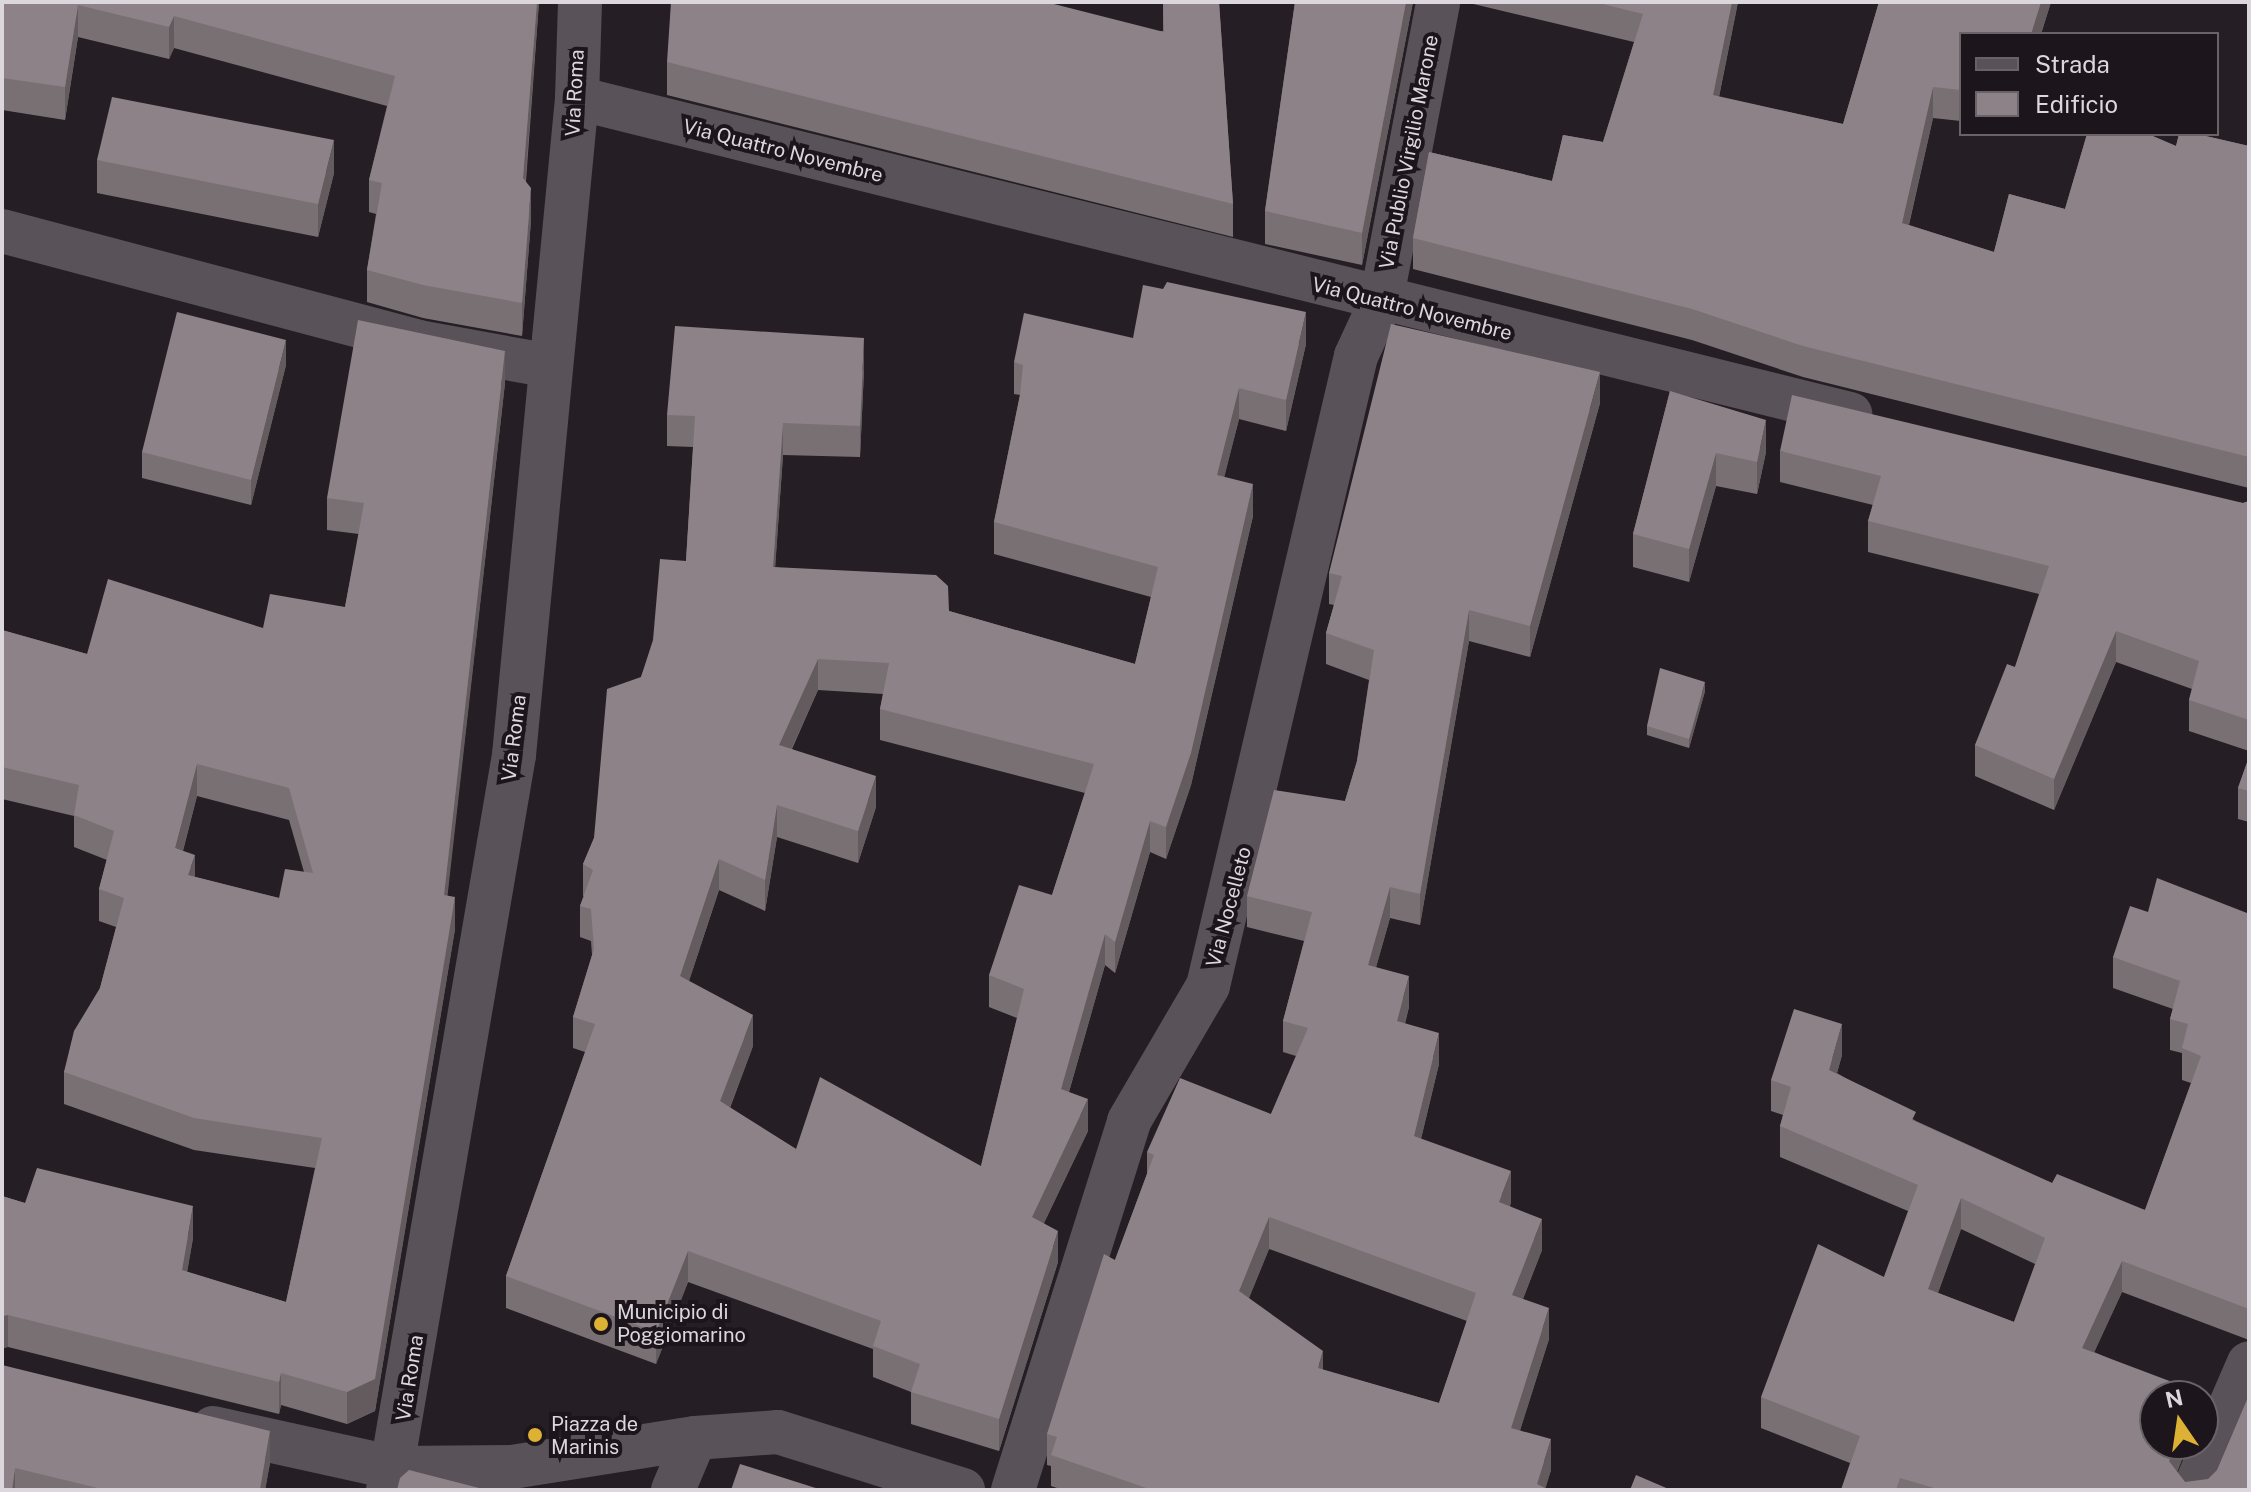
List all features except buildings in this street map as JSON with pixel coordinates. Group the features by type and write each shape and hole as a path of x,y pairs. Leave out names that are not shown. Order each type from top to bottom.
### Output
{"street":[{"name":"Via Roma","path":"392,1479 514,755 577,98 580,2"},
{"name":"Via Publio Virgilio Marone","path":"1381,302 1438,2"},
{"name":"Via Quattro Novembre","path":"577,98 1381,302 1890,424"},
{"path":"2,231 418,342 550,366"},
{"name":"Via Nocelleto","path":"1013,1490 1129,1121 1208,986 1356,356 1381,302"},
{"path":"2194,1490 2249,1363"},
{"path":"175,1419 392,1479 512,1467 695,1438 778,1432 963,1490"},
{"path":"673,1490 695,1438"}],"place":[{"name":"Municipio di Poggiomarino","path":"601,1324"},
{"name":"Piazza de Marinis","path":"535,1435"}]}
